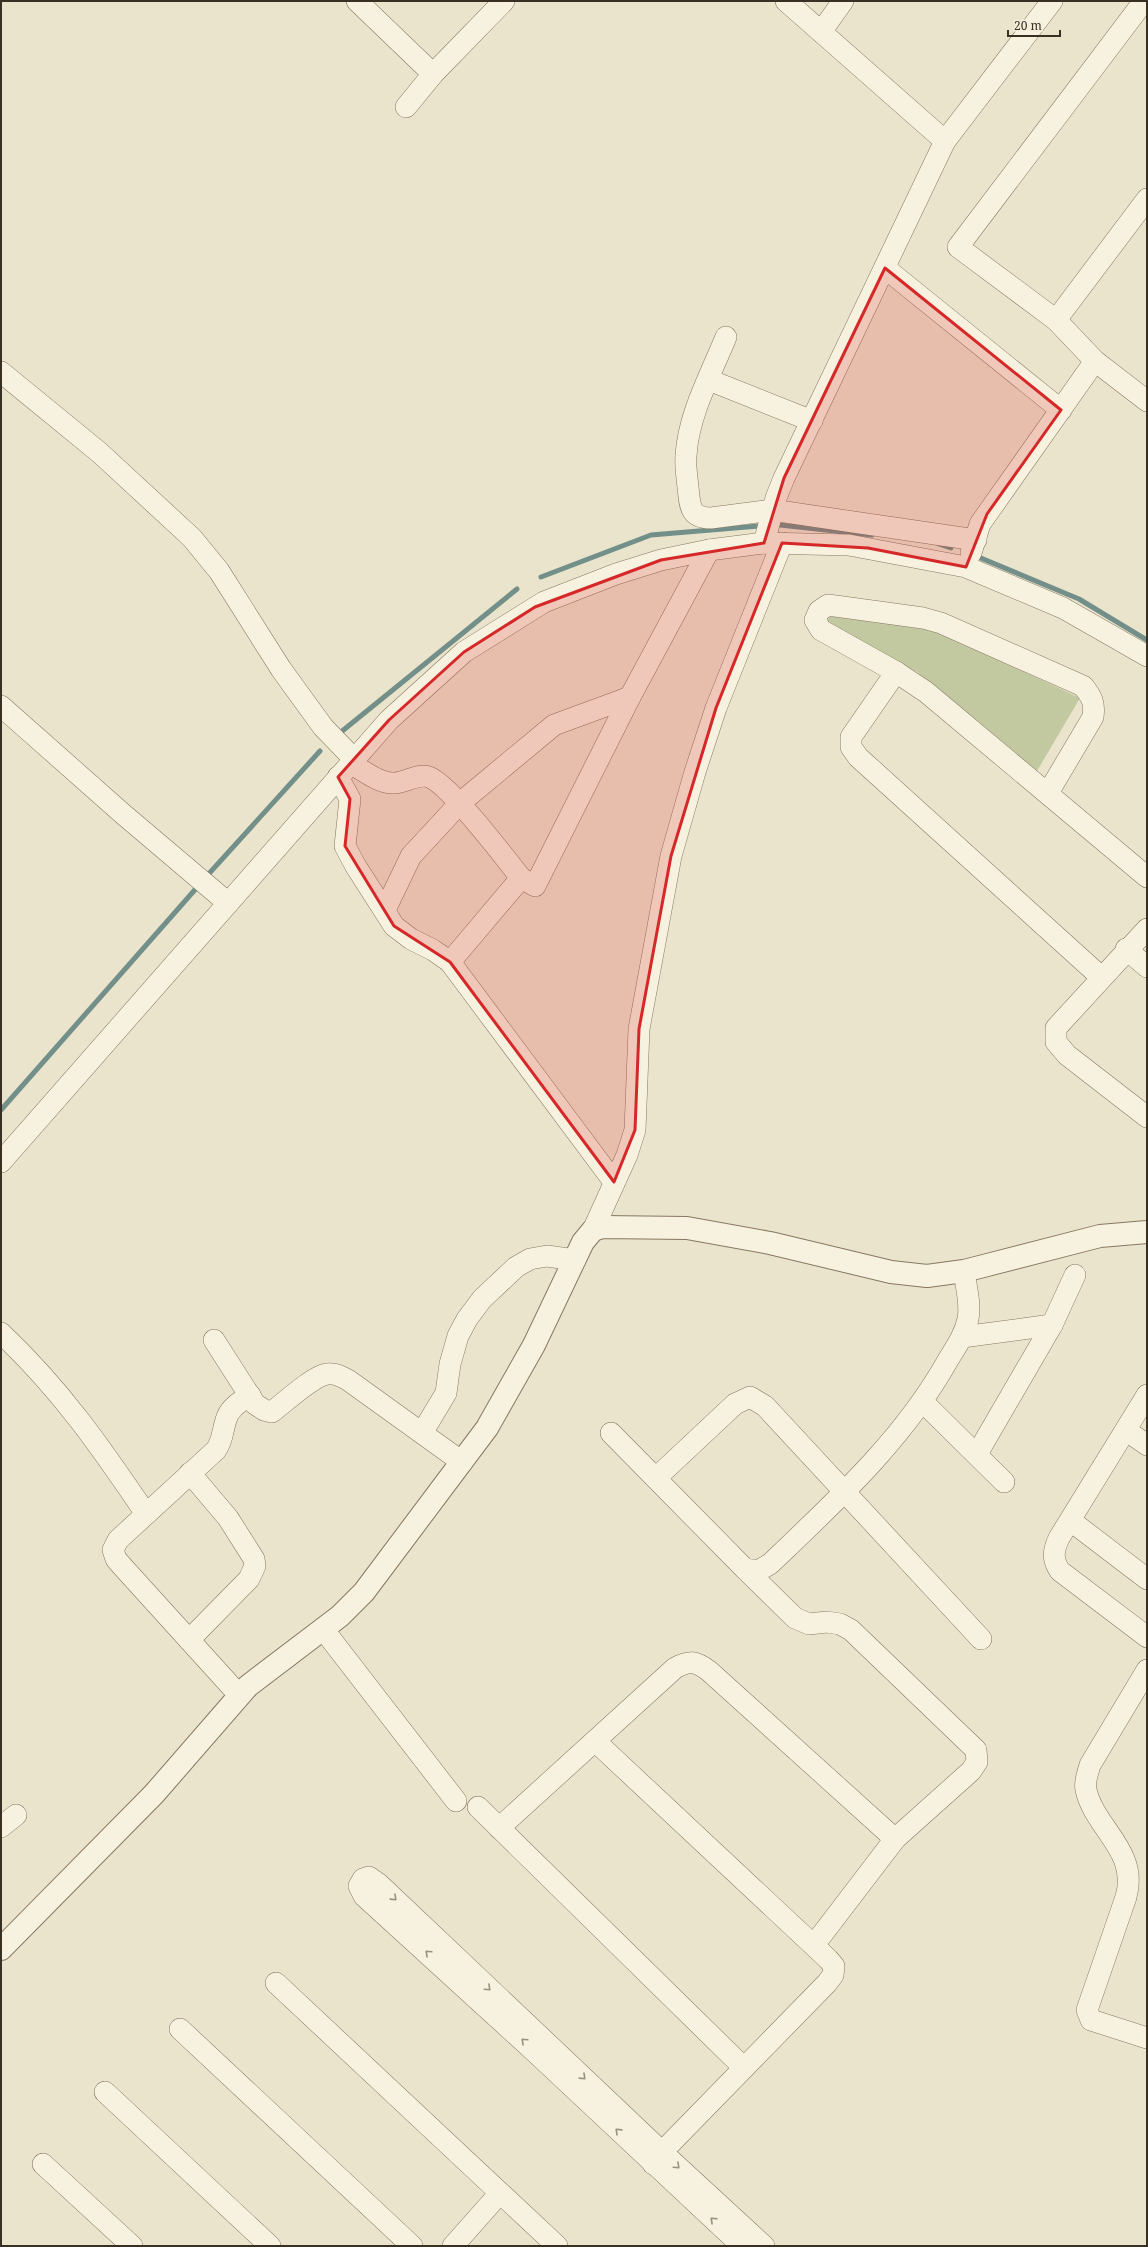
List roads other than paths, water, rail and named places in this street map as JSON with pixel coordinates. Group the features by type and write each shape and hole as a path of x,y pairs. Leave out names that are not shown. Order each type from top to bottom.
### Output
{"street":[{"path":"357,1 433,74"},
{"path":"406,107 433,74 504,1"},
{"path":"786,1 945,141"},
{"path":"821,32 843,1"},
{"path":"1,1949 154,1794 239,1695 262,1675 340,1616 364,1592 488,1428 511,1387 583,1242 593,1230 627,1156 635,1130 639,1029 671,856 695,772 773,543 772,510 784,478 945,141 1052,1"},
{"path":"1144,394 1095,361 1056,320 958,247 1141,5 1147,2"},
{"path":"1056,320 1147,199"},
{"path":"885,268 1060,410"},
{"path":"726,337 691,426 688,442 686,457 690,507 696,514 702,518 772,510 976,540"},
{"path":"966,567 980,524 1095,361"},
{"path":"1,372 100,453 192,538 219,570 281,669 323,727 347,766 350,799 345,846 394,926 411,939 433,950 450,962 614,1182"},
{"path":"709,380 812,421"},
{"path":"1,1162 221,897 347,766 389,720 460,656 535,607 616,574 661,560 709,550 773,543 868,548 966,567 1063,608 1147,656"},
{"path":"347,766 388,783 396,784 422,776 429,777 460,803 521,878 535,886 630,697 709,550"},
{"path":"1048,793 1093,717 1095,705 1090,694 1083,686 941,623 923,618 828,606 819,611 815,620 821,630 896,672 926,692 1147,877"},
{"path":"896,672 851,737 851,747 858,758 1101,977"},
{"path":"385,910 411,856 460,803 554,724 630,697"},
{"path":"1,706 221,897"},
{"path":"450,962 521,878"},
{"path":"1147,928 1126,949 1056,1028 1056,1042 1067,1055 1147,1117"},
{"path":"1126,949 1147,967"},
{"path":"593,1230 602,1228 687,1228 770,1243 891,1272 927,1276 964,1271 1100,1236 1147,1232"},
{"path":"422,1433 446,1393 450,1364 458,1336 466,1319 482,1299 516,1267 530,1259 547,1256 575,1260"},
{"path":"745,1569 758,1571 770,1564 845,1492 923,1402 962,1337 968,1320 969,1304 964,1271"},
{"path":"977,1454 1052,1325 1075,1275"},
{"path":"962,1337 1052,1325"},
{"path":"1,1333 54,1386 81,1420 146,1514"},
{"path":"214,1340 255,1404 264,1410 272,1412 314,1380 325,1374 336,1374 348,1380 462,1462"},
{"path":"239,1695 116,1559 113,1550 118,1540 216,1450 222,1441 226,1419 230,1412 250,1395"},
{"path":"1147,1395 1127,1431 1070,1520 1054,1550 1054,1563 1060,1571 1147,1637"},
{"path":"656,1478 735,1404 750,1397 764,1406 981,1639"},
{"path":"923,1402 1004,1482"},
{"path":"1127,1431 1147,1445"},
{"path":"611,1433 794,1618 810,1624 827,1622 840,1624 851,1630 976,1750 977,1762 971,1771 895,1839 814,1945"},
{"path":"189,1640 250,1579 255,1566 254,1559 228,1518 190,1473"},
{"path":"1070,1520 1147,1579"},
{"path":"323,1628 456,1801"},
{"path":"499,1828 675,1668 686,1662 698,1663 895,1839"},
{"path":"1147,1670 1090,1765 1086,1778 1085,1789 1090,1801 1126,1861 1130,1873 1126,1897 1087,2010 1091,2020 1147,2038"},
{"path":"595,1741 814,1945 834,1966 833,1975 657,2158"},
{"path":"478,1807 744,2068"},
{"path":"742,2246 657,2158 379,1884 369,1877 363,1880 359,1886 364,1896 657,2158 764,2246"},
{"path":"276,1983 557,2246"},
{"path":"180,2029 412,2246"},
{"path":"105,2092 270,2246"},
{"path":"44,2164 132,2246"},
{"path":"452,2246 500,2193"}],"waterway":[{"path":"780,525 872,535"},
{"path":"541,577 651,535 759,526"},
{"path":"939,544 951,548"},
{"path":"976,556 1079,599 1147,640"},
{"path":"341,732 517,589"},
{"path":"205,878 320,751"},
{"path":"1,1110 200,884"}]}
